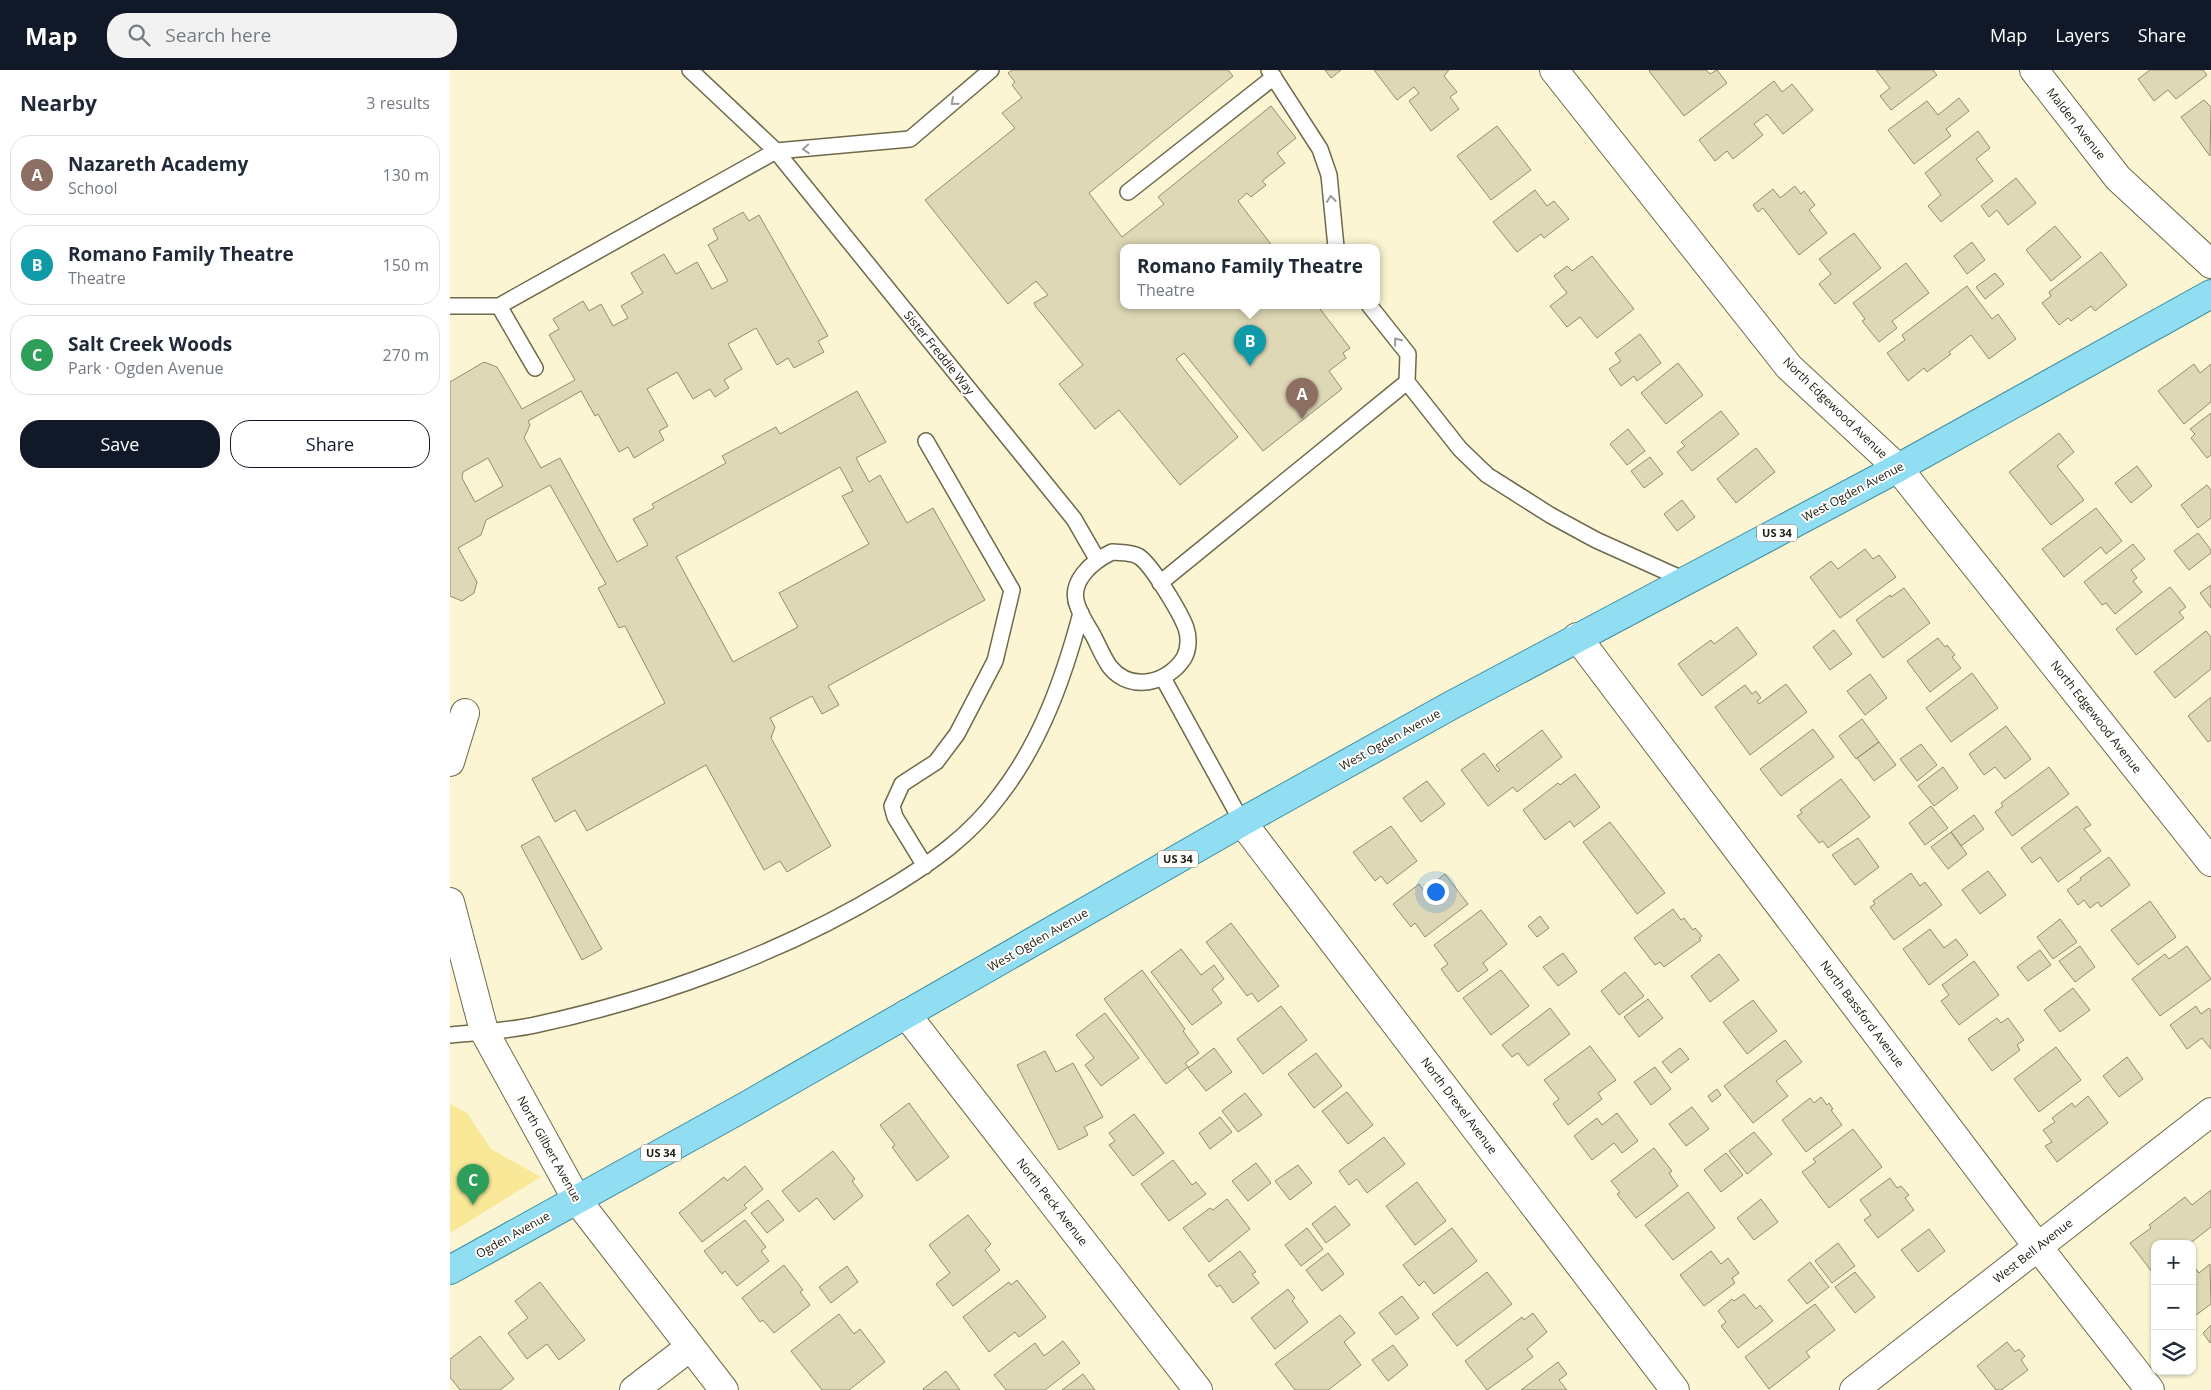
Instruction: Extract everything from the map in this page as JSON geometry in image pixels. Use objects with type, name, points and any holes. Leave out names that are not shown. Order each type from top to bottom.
[{"type":"main road","name":"West Ogden Avenue","points":[[577,1200],[1242,822],[1577,637],[1687,581],[1898,468],[2211,294]]},
{"type":"main road","name":"Ogden Avenue","points":[[450,1270],[577,1200]]},
{"type":"street","name":"North Edgewood Avenue","points":[[1554,70],[1789,367],[1898,468],[2211,862]]},
{"type":"street","name":"Malden Avenue","points":[[2034,70],[2118,178],[2211,264]]},
{"type":"street","name":"North Bassford Avenue","points":[[1577,637],[2038,1247],[2150,1390]]},
{"type":"street","points":[[450,762],[465,713]]},
{"type":"street","name":"North Drexel Avenue","points":[[1242,822],[1675,1390]]},
{"type":"street","name":"North Gilbert Avenue","points":[[450,902],[484,1031],[577,1200],[724,1390]]},
{"type":"street","name":"North Peck Avenue","points":[[906,1014],[1198,1390]]},
{"type":"street","name":"West Bell Avenue","points":[[1854,1390],[2211,1112]]},
{"type":"street","points":[[634,1390],[690,1347]]},
{"type":"lane","name":"Sister Freddie Way","points":[[690,70],[776,151],[1074,519],[1098,559]]},
{"type":"lane","points":[[450,306],[499,306],[776,151],[910,140],[991,70]]},
{"type":"lane","points":[[1128,192],[1272,73],[1320,148],[1329,175],[1336,244]]},
{"type":"lane","points":[[499,306],[535,368]]},
{"type":"lane","points":[[1372,309],[1408,354],[1407,382],[1460,449],[1487,475],[1550,516],[1596,540],[1687,581]]},
{"type":"lane","points":[[1160,583],[1407,382]]},
{"type":"lane","points":[[925,866],[895,817],[892,806],[902,784],[936,762],[957,734],[995,661],[1012,590],[926,441]]},
{"type":"lane","points":[[1112,552],[1139,556],[1151,566],[1160,583],[1186,628],[1188,643],[1185,656],[1176,668],[1163,678],[1145,682],[1131,682],[1120,676],[1110,667],[1077,606],[1080,581],[1086,569],[1098,559],[1112,552]]},
{"type":"lane","points":[[450,1035],[534,1026],[641,996],[714,972],[820,926],[858,907],[925,866],[947,851],[978,821],[1000,795],[1021,765],[1044,720],[1068,661],[1081,613]]},
{"type":"lane","points":[[1163,678],[1242,822]]},
{"type":"shaded area","points":[[450,1104],[467,1113],[491,1149],[541,1177],[450,1233]]},
{"type":"building","points":[[1012,70],[1228,70],[1233,76],[1089,193],[1122,237],[1164,204],[1158,197],[1271,106],[1296,138],[1277,153],[1285,163],[1262,181],[1266,185],[1251,197],[1247,193],[1238,201],[1271,244],[1120,244],[1120,309],[1320,309],[1350,348],[1343,353],[1346,358],[1329,371],[1342,389],[1263,451],[1184,353],[1176,359],[1238,437],[1180,485],[1119,410],[1095,429],[1059,384],[1083,365],[1034,303],[1048,295],[1036,281],[1008,304],[925,200],[1015,128],[1002,113],[1022,98],[1012,85],[1015,82],[1008,73]]},
{"type":"building","points":[[1325,70],[1341,70],[1331,78]]},
{"type":"building","points":[[1374,70],[1449,70],[1444,76],[1457,92],[1450,97],[1459,109],[1431,131],[1409,101],[1419,93],[1414,87],[1397,100]]},
{"type":"building","points":[[1650,70],[1706,70],[1710,74],[1717,70],[1727,83],[1684,116]]},
{"type":"building","points":[[1876,70],[1933,70],[1937,75],[1891,110],[1880,96],[1890,88]]},
{"type":"building","points":[[2150,70],[2203,70],[2207,75],[2176,99],[2168,90],[2154,101],[2138,79]]},
{"type":"building","points":[[1774,81],[1782,92],[1792,84],[1813,110],[1783,134],[1767,114],[1754,124],[1763,135],[1733,159],[1727,151],[1715,161],[1699,140]]},
{"type":"building","points":[[1959,98],[1969,111],[1946,129],[1951,136],[1914,164],[1888,130],[1927,101],[1938,115]]},
{"type":"building","points":[[2204,100],[2211,107],[2210,156],[2181,117]]},
{"type":"building","points":[[1497,126],[1531,170],[1491,200],[1457,156]]},
{"type":"building","points":[[1978,131],[1990,148],[1976,159],[1993,181],[1941,222],[1928,206],[1941,195],[1925,173]]},
{"type":"building","points":[[2016,178],[2036,203],[2008,225],[1997,210],[1989,217],[1981,206]]},
{"type":"building","points":[[1795,186],[1801,194],[1804,191],[1815,205],[1809,210],[1827,233],[1799,255],[1763,208],[1758,212],[1753,205],[1773,189],[1780,198]]},
{"type":"building","points":[[1535,190],[1547,206],[1554,201],[1569,219],[1544,238],[1541,234],[1517,252],[1493,222]]},
{"type":"building","points":[[743,212],[749,221],[759,215],[828,336],[818,341],[824,352],[794,368],[788,358],[777,365],[756,328],[728,344],[742,369],[724,380],[729,388],[715,397],[710,389],[693,399],[677,372],[647,389],[668,426],[659,431],[664,440],[634,458],[628,447],[619,452],[598,414],[595,416],[581,391],[528,421],[530,425],[524,438],[541,468],[560,458],[617,562],[648,545],[633,519],[654,508],[652,504],[726,463],[722,456],[776,427],[780,434],[857,391],[886,442],[856,458],[869,482],[880,475],[907,523],[933,508],[985,600],[828,686],[839,705],[822,714],[812,696],[770,718],[775,727],[771,738],[831,846],[787,872],[780,861],[764,870],[706,765],[587,831],[575,810],[555,822],[532,779],[665,703],[625,626],[619,628],[598,588],[606,584],[550,485],[486,520],[481,535],[458,548],[477,582],[474,593],[462,601],[450,596],[450,382],[484,362],[497,367],[522,409],[575,380],[549,335],[559,329],[553,319],[583,301],[589,311],[601,304],[613,326],[628,318],[621,306],[643,293],[631,273],[664,254],[676,274],[697,262],[712,289],[728,281],[708,245],[718,239],[713,229]],"holes":[[[488,458],[503,486],[475,502],[462,478],[463,472]],[[840,467],[853,491],[842,496],[869,544],[779,593],[798,627],[733,662],[676,557]]]},
{"type":"building","points":[[2055,226],[2081,257],[2051,281],[2026,250]]},
{"type":"building","points":[[1854,233],[1881,268],[1835,304],[1819,284],[1831,274],[1819,259]]},
{"type":"building","points":[[1972,242],[1985,260],[1967,274],[1954,256]]},
{"type":"building","points":[[2101,252],[2127,285],[2095,311],[2091,306],[2071,321],[2068,318],[2059,325],[2042,303],[2051,296],[2049,292]]},
{"type":"building","points":[[1592,256],[1634,309],[1597,338],[1580,317],[1567,327],[1550,306],[1567,293],[1554,276],[1567,266],[1572,271]]},
{"type":"building","points":[[1906,263],[1929,293],[1892,321],[1897,328],[1879,342],[1862,321],[1865,319],[1853,303]]},
{"type":"building","points":[[1995,273],[2004,284],[1985,299],[1976,287]]},
{"type":"building","points":[[1967,286],[1992,319],[1998,314],[2016,339],[1989,359],[1971,335],[1949,352],[1951,354],[1927,372],[1924,368],[1908,381],[1887,353],[1905,340],[1902,335]]},
{"type":"building","points":[[1640,334],[1661,363],[1637,381],[1634,376],[1621,386],[1609,369],[1621,361],[1615,353]]},
{"type":"building","points":[[1678,363],[1703,395],[1666,424],[1641,393]]},
{"type":"building","points":[[2194,364],[2200,373],[2211,364],[2211,402],[2184,424],[2158,391]]},
{"type":"building","points":[[1721,411],[1739,434],[1692,471],[1677,452],[1685,446],[1681,442]]},
{"type":"building","points":[[2211,413],[2211,455],[2207,458],[2191,438],[2195,434],[2190,429]]},
{"type":"building","points":[[1628,429],[1645,451],[1627,465],[1610,444]]},
{"type":"building","points":[[2059,433],[2074,452],[2057,466],[2084,500],[2051,525],[2009,472]]},
{"type":"building","points":[[1756,448],[1775,472],[1736,503],[1717,479]]},
{"type":"building","points":[[1650,457],[1663,474],[1644,488],[1631,471]]},
{"type":"building","points":[[2137,466],[2152,486],[2131,503],[2115,483]]},
{"type":"building","points":[[2207,485],[2211,490],[2211,518],[2198,528],[2181,505]]},
{"type":"building","points":[[1682,500],[1695,517],[1677,531],[1664,514]]},
{"type":"building","points":[[2096,508],[2122,541],[2106,554],[2101,547],[2064,577],[2042,549]]},
{"type":"building","points":[[2198,533],[2211,550],[2211,553],[2189,570],[2174,551]]},
{"type":"building","points":[[2133,544],[2145,559],[2131,570],[2137,578],[2133,581],[2142,592],[2115,614],[2106,603],[2102,605],[2084,582]]},
{"type":"building","points":[[1865,549],[1873,559],[1879,555],[1896,577],[1840,618],[1810,577],[1831,561],[1838,569]]},
{"type":"building","points":[[2211,585],[2211,608],[2200,593]]},
{"type":"building","points":[[2170,587],[2186,607],[2179,612],[2184,618],[2136,655],[2116,629]]},
{"type":"building","points":[[1904,588],[1930,623],[1883,658],[1856,620],[1890,595],[1891,597]]},
{"type":"building","points":[[1737,627],[1757,654],[1702,696],[1678,664],[1711,640],[1714,644]]},
{"type":"building","points":[[1834,630],[1852,654],[1830,670],[1813,647]]},
{"type":"building","points":[[2206,631],[2211,637],[2211,669],[2175,698],[2154,672]]},
{"type":"building","points":[[1938,638],[1955,655],[1952,657],[1961,668],[1930,692],[1907,661]]},
{"type":"building","points":[[1972,673],[1998,708],[1951,742],[1926,708]]},
{"type":"building","points":[[1870,674],[1887,698],[1865,715],[1847,691]]},
{"type":"building","points":[[1786,684],[1807,712],[1750,755],[1715,707],[1745,685],[1752,694],[1756,691],[1761,698],[1757,701],[1759,704]]},
{"type":"building","points":[[2211,697],[2211,740],[2208,742],[2188,716]]},
{"type":"building","points":[[1862,719],[1879,742],[1856,759],[1839,736]]},
{"type":"building","points":[[2006,726],[2031,759],[2005,779],[1995,767],[1984,775],[1969,754]]},
{"type":"building","points":[[1813,729],[1834,757],[1781,796],[1760,769]]},
{"type":"building","points":[[1542,730],[1562,757],[1517,792],[1513,787],[1488,806],[1461,770],[1484,753],[1498,772],[1500,770],[1496,765]]},
{"type":"building","points":[[1879,742],[1896,765],[1874,781],[1857,758]]},
{"type":"building","points":[[1921,744],[1937,765],[1917,781],[1900,759]]},
{"type":"building","points":[[1943,767],[1958,788],[1934,806],[1918,786]]},
{"type":"building","points":[[2049,767],[2069,794],[2012,836],[1995,812],[2003,806],[2001,803]]},
{"type":"building","points":[[1575,774],[1600,807],[1574,827],[1570,821],[1545,840],[1523,810],[1558,783],[1560,785]]},
{"type":"building","points":[[1841,779],[1870,817],[1828,848],[1823,841],[1819,843],[1797,816],[1802,813],[1800,810]]},
{"type":"building","points":[[1427,781],[1445,804],[1421,822],[1403,798]]},
{"type":"building","points":[[1931,806],[1948,828],[1925,845],[1909,823]]},
{"type":"building","points":[[2077,806],[2091,825],[2084,829],[2101,851],[2058,882],[2040,857],[2032,863],[2021,848]]},
{"type":"building","points":[[1974,815],[1984,829],[1961,846],[1951,832]]},
{"type":"building","points":[[1610,822],[1665,893],[1637,914],[1583,842]]},
{"type":"building","points":[[1391,826],[1417,861],[1387,884],[1381,876],[1375,881],[1353,852]]},
{"type":"building","points":[[1951,832],[1967,854],[1948,869],[1931,847]]},
{"type":"building","points":[[539,836],[602,949],[582,960],[521,846]]},
{"type":"building","points":[[1858,838],[1879,867],[1855,885],[1832,855]]},
{"type":"building","points":[[2109,857],[2130,885],[2101,907],[2098,902],[2090,908],[2084,900],[2078,905],[2067,890]]},
{"type":"building","points":[[1988,871],[2006,895],[1980,914],[1962,890]]},
{"type":"building","points":[[1911,873],[1920,886],[1925,882],[1942,905],[1894,940],[1870,907],[1875,904],[1873,901]]},
{"type":"building","points":[[1445,874],[1468,904],[1425,937],[1415,923],[1411,927],[1393,904],[1419,884],[1424,891]]},
{"type":"building","points":[[2150,901],[2176,937],[2138,965],[2111,930]]},
{"type":"building","points":[[1673,909],[1681,920],[1684,918],[1693,930],[1695,928],[1702,936],[1699,938],[1701,940],[1664,967],[1660,962],[1655,965],[1634,938]]},
{"type":"building","points":[[1481,910],[1507,944],[1483,963],[1488,970],[1458,992],[1441,969],[1448,964],[1434,945]]},
{"type":"building","points":[[1540,916],[1549,928],[1537,937],[1528,926]]},
{"type":"building","points":[[2060,919],[2077,942],[2053,959],[2037,937]]},
{"type":"building","points":[[1231,923],[1279,986],[1258,1002],[1252,993],[1247,996],[1206,942]]},
{"type":"building","points":[[1930,929],[1944,948],[1956,939],[1968,955],[1929,985],[1903,949]]},
{"type":"building","points":[[2080,946],[2095,967],[2075,982],[2059,961]]},
{"type":"building","points":[[2187,946],[2211,979],[2160,1016],[2132,979],[2165,954],[2169,959]]},
{"type":"building","points":[[1181,949],[1201,975],[1214,965],[1224,979],[1212,989],[1222,1003],[1192,1025],[1151,972]]},
{"type":"building","points":[[2040,950],[2051,965],[2028,981],[2017,967]]},
{"type":"building","points":[[1563,953],[1577,972],[1558,986],[1543,967]]},
{"type":"building","points":[[1719,954],[1739,980],[1710,1002],[1691,976]]},
{"type":"building","points":[[1974,961],[1999,995],[1959,1025],[1941,1001],[1949,995],[1942,985]]},
{"type":"building","points":[[1142,970],[1185,1029],[1183,1031],[1199,1053],[1185,1063],[1188,1067],[1166,1084],[1104,999]]},
{"type":"building","points":[[1501,970],[1529,1006],[1491,1035],[1463,998]]},
{"type":"building","points":[[1625,972],[1644,996],[1619,1015],[1601,991]]},
{"type":"building","points":[[2073,988],[2090,1010],[2060,1032],[2044,1010]]},
{"type":"building","points":[[1648,999],[1663,1018],[1639,1037],[1624,1017]]},
{"type":"building","points":[[1753,1000],[1777,1031],[1747,1054],[1723,1022]]},
{"type":"building","points":[[1281,1006],[1307,1040],[1263,1074],[1237,1039]]},
{"type":"building","points":[[2196,1006],[2201,1014],[2209,1008],[2211,1010],[2211,1049],[2202,1038],[2187,1049],[2170,1025]]},
{"type":"building","points":[[1550,1008],[1570,1034],[1528,1066],[1518,1053],[1512,1057],[1502,1045]]},
{"type":"building","points":[[1105,1013],[1139,1058],[1101,1086],[1085,1065],[1094,1058],[1076,1035]]},
{"type":"building","points":[[1997,1018],[2001,1023],[2008,1018],[2024,1040],[2017,1045],[2020,1050],[1992,1071],[1968,1039]]},
{"type":"building","points":[[1785,1040],[1802,1062],[1776,1081],[1788,1096],[1753,1123],[1724,1086]]},
{"type":"building","points":[[1590,1046],[1616,1080],[1598,1093],[1602,1099],[1568,1125],[1553,1104],[1559,1099],[1544,1080]]},
{"type":"building","points":[[2056,1047],[2081,1080],[2039,1112],[2014,1079]]},
{"type":"building","points":[[1214,1048],[1232,1072],[1206,1091],[1188,1068]]},
{"type":"building","points":[[1680,1048],[1689,1059],[1671,1073],[1662,1062]]},
{"type":"building","points":[[1045,1051],[1056,1072],[1073,1063],[1103,1117],[1084,1127],[1088,1135],[1059,1150],[1017,1065]]},
{"type":"building","points":[[1316,1053],[1342,1086],[1314,1108],[1288,1074]]},
{"type":"building","points":[[2127,1057],[2143,1079],[2119,1097],[2103,1076]]},
{"type":"building","points":[[1655,1067],[1671,1089],[1651,1105],[1634,1082]]},
{"type":"building","points":[[1717,1089],[1721,1095],[1712,1102],[1708,1096]]},
{"type":"building","points":[[1347,1092],[1373,1125],[1348,1144],[1322,1111]]},
{"type":"building","points":[[1245,1093],[1262,1115],[1238,1132],[1222,1111]]},
{"type":"building","points":[[2088,1096],[2108,1123],[2057,1162],[2045,1146],[2052,1142],[2043,1130],[2055,1122],[2052,1118],[2072,1103],[2075,1107]]},
{"type":"building","points":[[1821,1097],[1827,1105],[1829,1103],[1833,1109],[1831,1110],[1842,1125],[1806,1152],[1782,1120],[1810,1098],[1814,1103]]},
{"type":"building","points":[[909,1103],[949,1157],[917,1181],[892,1147],[895,1145],[880,1125]]},
{"type":"building","points":[[1692,1107],[1709,1129],[1686,1146],[1669,1124]]},
{"type":"building","points":[[1617,1113],[1638,1141],[1622,1153],[1614,1143],[1592,1160],[1574,1136],[1597,1118],[1602,1125]]},
{"type":"building","points":[[1134,1114],[1164,1153],[1133,1176],[1109,1145],[1115,1141],[1109,1133]]},
{"type":"building","points":[[1220,1117],[1232,1132],[1210,1149],[1199,1133]]},
{"type":"building","points":[[1853,1129],[1882,1167],[1829,1208],[1802,1172],[1816,1162],[1813,1159]]},
{"type":"building","points":[[1754,1132],[1772,1154],[1747,1174],[1729,1151]]},
{"type":"building","points":[[1384,1137],[1405,1164],[1367,1193],[1357,1179],[1349,1185],[1339,1171]]},
{"type":"building","points":[[1654,1148],[1672,1171],[1669,1173],[1678,1186],[1636,1218],[1617,1194],[1620,1192],[1611,1181]]},
{"type":"building","points":[[833,1151],[855,1179],[852,1181],[863,1196],[834,1220],[817,1198],[799,1212],[782,1191]]},
{"type":"building","points":[[1726,1153],[1743,1175],[1721,1192],[1704,1170]]},
{"type":"building","points":[[1173,1160],[1192,1185],[1196,1182],[1206,1194],[1169,1221],[1141,1184]]},
{"type":"building","points":[[1256,1163],[1271,1183],[1248,1201],[1232,1181]]},
{"type":"building","points":[[1298,1165],[1312,1183],[1290,1200],[1275,1181]]},
{"type":"building","points":[[745,1166],[763,1189],[744,1205],[747,1208],[702,1242],[679,1213],[724,1177],[727,1181]]},
{"type":"building","points":[[1890,1178],[1897,1188],[1901,1186],[1909,1195],[1905,1198],[1914,1210],[1878,1238],[1864,1220],[1871,1215],[1860,1200]]},
{"type":"building","points":[[1417,1182],[1446,1221],[1415,1245],[1386,1206]]},
{"type":"building","points":[[2211,1190],[2211,1227],[2194,1240],[2151,1240],[2151,1271],[2130,1243],[2151,1228],[2149,1225],[2185,1197],[2192,1205]]},
{"type":"building","points":[[1688,1192],[1715,1228],[1673,1260],[1645,1225]]},
{"type":"building","points":[[1227,1199],[1250,1229],[1209,1262],[1183,1228],[1210,1208],[1213,1210]]},
{"type":"building","points":[[1761,1199],[1778,1222],[1754,1240],[1737,1218]]},
{"type":"building","points":[[768,1200],[784,1220],[767,1233],[751,1213]]},
{"type":"building","points":[[1335,1206],[1350,1225],[1326,1243],[1312,1224]]},
{"type":"building","points":[[968,1215],[991,1244],[985,1250],[1000,1270],[953,1306],[936,1284],[950,1273],[929,1245]]},
{"type":"building","points":[[745,1220],[766,1247],[761,1251],[769,1261],[737,1286],[725,1271],[722,1274],[704,1251]]},
{"type":"building","points":[[1307,1228],[1323,1249],[1301,1266],[1285,1245]]},
{"type":"building","points":[[1452,1228],[1477,1261],[1434,1294],[1424,1281],[1419,1286],[1403,1265]]},
{"type":"building","points":[[1929,1229],[1945,1251],[1918,1272],[1901,1250]]},
{"type":"building","points":[[1838,1243],[1855,1266],[1832,1283],[1815,1261]]},
{"type":"building","points":[[1240,1251],[1256,1272],[1252,1274],[1259,1283],[1233,1303],[1220,1285],[1217,1287],[1208,1275]]},
{"type":"building","points":[[1711,1251],[1721,1264],[1728,1258],[1739,1273],[1732,1278],[1735,1283],[1704,1306],[1680,1275]]},
{"type":"building","points":[[1328,1253],[1344,1274],[1322,1291],[1306,1270]]},
{"type":"building","points":[[1810,1262],[1829,1287],[1807,1304],[1788,1280]]},
{"type":"building","points":[[2210,1264],[2211,1304],[2196,1315],[2196,1269],[2199,1273]]},
{"type":"building","points":[[784,1265],[803,1290],[800,1292],[810,1305],[774,1333],[763,1320],[760,1322],[742,1298]]},
{"type":"building","points":[[847,1266],[858,1282],[831,1303],[819,1287]]},
{"type":"building","points":[[1487,1272],[1512,1304],[1457,1346],[1432,1314]]},
{"type":"building","points":[[1855,1272],[1875,1297],[1855,1313],[1835,1287]]},
{"type":"building","points":[[1017,1280],[1046,1317],[1019,1337],[1015,1332],[989,1352],[963,1317],[1009,1282],[1011,1285]]},
{"type":"building","points":[[540,1282],[585,1340],[559,1360],[547,1344],[527,1359],[508,1333],[528,1318],[515,1301]]},
{"type":"building","points":[[1288,1289],[1295,1298],[1292,1301],[1308,1322],[1275,1349],[1251,1318]]},
{"type":"building","points":[[1744,1294],[1756,1309],[1760,1305],[1773,1321],[1738,1348],[1721,1326],[1726,1322],[1718,1311],[1732,1299],[1734,1301]]},
{"type":"building","points":[[1402,1296],[1419,1318],[1396,1335],[1379,1313]]},
{"type":"building","points":[[1815,1304],[1835,1330],[1806,1352],[1810,1357],[1769,1389],[1745,1357]]},
{"type":"building","points":[[1533,1313],[1547,1332],[1527,1349],[1533,1357],[1487,1390],[1465,1361],[1522,1317],[1524,1320]]},
{"type":"building","points":[[839,1314],[854,1334],[860,1329],[885,1362],[849,1390],[822,1390],[791,1351]]},
{"type":"building","points":[[1340,1315],[1355,1333],[1344,1342],[1361,1365],[1328,1390],[1295,1390],[1275,1364]]},
{"type":"building","points":[[2211,1325],[2211,1342],[2210,1343],[2203,1333]]},
{"type":"building","points":[[480,1336],[514,1379],[500,1390],[460,1390],[450,1377],[450,1359]]},
{"type":"building","points":[[1063,1341],[1080,1363],[1045,1390],[1006,1390],[994,1375],[1035,1343],[1044,1356]]},
{"type":"building","points":[[2007,1342],[2015,1352],[2019,1349],[2025,1356],[2021,1360],[2028,1370],[2001,1390],[1996,1390],[1977,1366]]},
{"type":"building","points":[[1393,1345],[1408,1365],[1388,1381],[1372,1360]]},
{"type":"building","points":[[1558,1362],[1567,1374],[1559,1380],[1567,1390],[1521,1390]]},
{"type":"building","points":[[946,1371],[960,1390],[923,1389]]},
{"type":"building","points":[[1083,1374],[1095,1390],[1062,1390]]},
{"type":"place","name":"Romano Family Theatre","points":[[1250,366]]},
{"type":"place","name":"Nazareth Academy","points":[[1302,419]]},
{"type":"place","name":"Salt Creek Woods","points":[[473,1205]]}]
